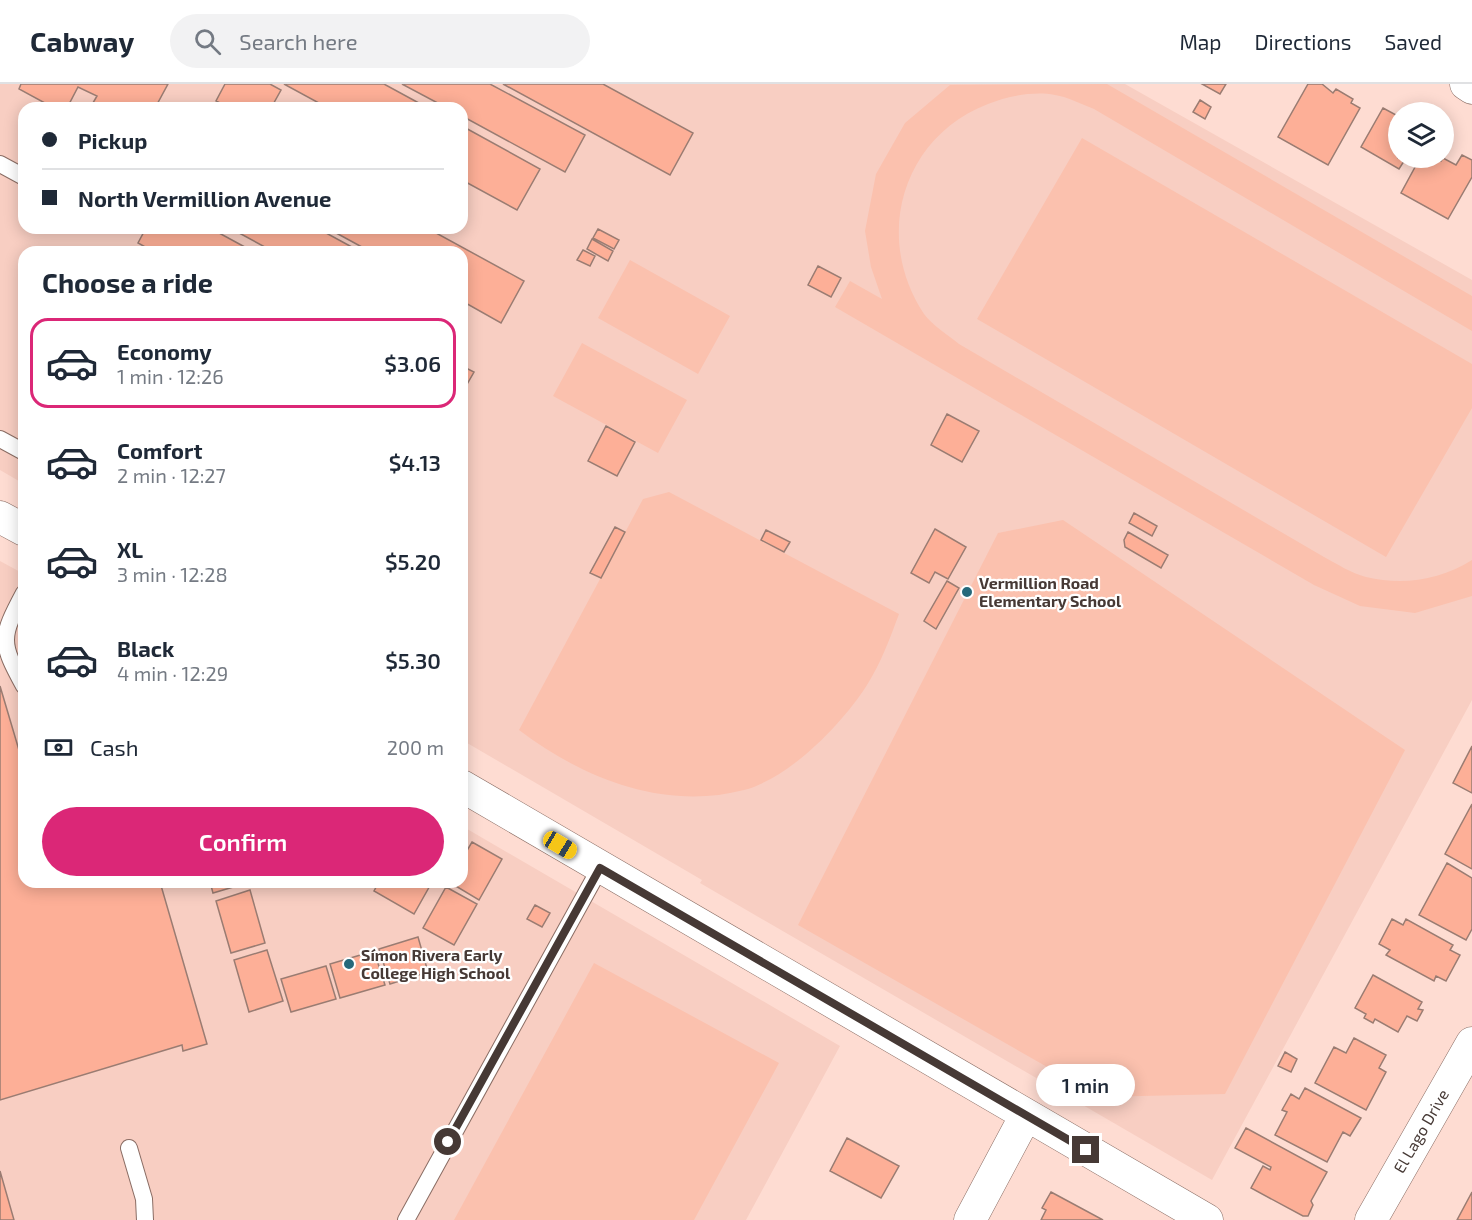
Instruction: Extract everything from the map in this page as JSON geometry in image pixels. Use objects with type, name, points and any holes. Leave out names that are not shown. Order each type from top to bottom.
[{"type":"street","points":[[1466,84],[1472,88]]},
{"type":"street","points":[[0,517],[18,527]]},
{"type":"street","points":[[468,790],[1207,1220]]},
{"type":"street","name":"El Lago Drive","points":[[1371,1220],[1472,1043]]},
{"type":"street","points":[[970,1220],[1026,1115]]},
{"type":"lane","points":[[0,164],[18,174]]},
{"type":"lane","points":[[0,439],[18,449]]},
{"type":"lane","points":[[18,605],[7,625],[6,653],[18,675]]},
{"type":"lane","points":[[406,1220],[600,868]]},
{"type":"lane","points":[[129,1148],[144,1200],[145,1220]]},
{"type":"shaded area","name":"Vermillion Road Elementary School","points":[[0,84],[1125,84],[1472,280],[1472,700],[1212,1180],[700,883],[702,880],[468,744],[468,246],[18,246],[18,480],[0,470]]},
{"type":"shaded area","points":[[1107,84],[1472,296],[1472,331],[1094,109],[1070,99],[1047,94],[1021,95],[996,101],[958,119],[935,140],[917,165],[905,192],[899,222],[900,253],[909,284],[924,314],[959,344],[1344,568],[1380,580],[1407,581],[1434,577],[1472,560],[1472,596],[1415,613],[1360,606],[1314,585],[835,307],[850,281],[882,299],[871,267],[865,231],[876,174],[905,123],[950,85]]},
{"type":"shaded area","points":[[1082,138],[1472,364],[1472,408],[1386,557],[977,319]]},
{"type":"shaded area","points":[[630,260],[730,316],[698,374],[598,318]]},
{"type":"shaded area","points":[[582,343],[687,400],[658,453],[553,396]]},
{"type":"shaded area","points":[[669,492],[899,614],[872,677],[857,700],[830,732],[797,762],[762,784],[744,790],[714,795],[684,796],[654,793],[625,786],[569,763],[519,730],[643,499]]},
{"type":"shaded area","points":[[1063,520],[1405,750],[1225,1094],[1100,1097],[798,925],[998,533]]},
{"type":"shaded area","name":"Símon Rivera Early College High School","points":[[0,561],[18,571],[18,888],[468,888],[468,829],[840,1046],[746,1220],[0,1220]]},
{"type":"shaded area","points":[[594,963],[779,1063],[694,1220],[454,1220]]},
{"type":"building","points":[[21,84],[168,84],[158,102],[94,102],[97,96],[78,87],[70,102],[43,102],[19,89]]},
{"type":"building","points":[[225,84],[270,84],[281,90],[274,102],[216,101]]},
{"type":"building","points":[[284,84],[384,84],[417,102],[317,102]]},
{"type":"building","points":[[402,84],[490,84],[585,135],[565,172],[468,119],[468,102],[436,102]]},
{"type":"building","points":[[503,84],[603,84],[693,133],[670,175]]},
{"type":"building","points":[[1202,84],[1226,84],[1220,94]]},
{"type":"building","points":[[1308,84],[1322,84],[1333,93],[1336,89],[1353,99],[1351,103],[1360,108],[1328,165],[1278,137]]},
{"type":"building","points":[[1200,100],[1211,107],[1205,119],[1193,112]]},
{"type":"building","points":[[1383,108],[1388,111],[1388,163],[1361,147]]},
{"type":"building","points":[[468,129],[540,169],[517,210],[468,183]]},
{"type":"building","points":[[1462,155],[1472,160],[1472,177],[1448,219],[1401,193],[1415,168],[1454,168],[1454,164],[1456,165]]},
{"type":"building","points":[[598,229],[619,240],[614,249],[593,238]]},
{"type":"building","points":[[143,234],[221,234],[243,246],[143,246],[138,243]]},
{"type":"building","points":[[241,234],[328,234],[350,246],[263,246]]},
{"type":"building","points":[[338,234],[438,234],[460,246],[360,246]]},
{"type":"building","points":[[592,239],[613,251],[608,261],[587,249]]},
{"type":"building","points":[[468,250],[524,281],[501,323],[468,304]]},
{"type":"building","points":[[583,250],[595,256],[590,266],[577,260]]},
{"type":"building","points":[[818,266],[841,278],[831,297],[808,285]]},
{"type":"building","points":[[468,369],[474,372],[468,382]]},
{"type":"building","points":[[947,414],[979,431],[962,462],[931,445]]},
{"type":"building","points":[[606,426],[635,442],[617,476],[588,461]]},
{"type":"building","points":[[1134,513],[1157,526],[1152,536],[1129,523]]},
{"type":"building","points":[[615,527],[625,532],[601,578],[590,573]]},
{"type":"building","points":[[935,529],[966,547],[948,579],[935,572],[929,583],[911,573]]},
{"type":"building","points":[[766,530],[790,542],[784,552],[761,540]]},
{"type":"building","points":[[1128,532],[1168,555],[1161,568],[1125,547],[1124,540]]},
{"type":"building","points":[[947,581],[959,588],[936,629],[924,621]]},
{"type":"building","points":[[0,686],[18,747],[18,888],[162,888],[207,1044],[183,1051],[182,1045],[0,1100]]},
{"type":"building","points":[[1472,746],[1472,793],[1453,783]]},
{"type":"building","points":[[1472,804],[1472,869],[1445,854]]},
{"type":"building","points":[[472,842],[502,859],[479,900],[459,888],[468,888],[468,849]]},
{"type":"building","points":[[1447,863],[1472,878],[1472,929],[1466,940],[1419,915]]},
{"type":"building","points":[[212,888],[230,888],[213,893]]},
{"type":"building","points":[[376,888],[429,888],[414,914],[374,891]]},
{"type":"building","points":[[445,888],[477,904],[454,945],[423,928]]},
{"type":"building","points":[[250,890],[265,943],[231,953],[216,901]]},
{"type":"building","points":[[535,905],[550,913],[542,927],[527,919]]},
{"type":"building","points":[[1392,919],[1403,925],[1406,919],[1453,945],[1450,950],[1460,955],[1446,981],[1436,976],[1434,981],[1386,955],[1390,950],[1379,944]]},
{"type":"building","points":[[418,937],[428,972],[390,984],[379,949]]},
{"type":"building","points":[[267,950],[283,1001],[249,1012],[234,960]]},
{"type":"building","points":[[374,951],[385,985],[340,998],[330,964]]},
{"type":"building","points":[[326,966],[336,999],[291,1012],[281,979]]},
{"type":"building","points":[[1373,975],[1422,1002],[1418,1009],[1423,1010],[1417,1021],[1407,1016],[1398,1032],[1375,1019],[1373,1023],[1364,1018],[1366,1014],[1355,1008]]},
{"type":"building","points":[[1354,1038],[1386,1055],[1379,1068],[1386,1072],[1366,1110],[1315,1083],[1334,1047],[1346,1053]]},
{"type":"building","points":[[1285,1052],[1297,1059],[1291,1072],[1278,1066]]},
{"type":"building","points":[[1305,1088],[1361,1118],[1350,1136],[1343,1132],[1327,1162],[1275,1135],[1287,1112],[1282,1110],[1291,1094],[1299,1099]]},
{"type":"building","points":[[1246,1128],[1327,1172],[1311,1201],[1313,1205],[1308,1216],[1303,1216],[1251,1188],[1263,1166],[1270,1170],[1271,1167],[1235,1148]]},
{"type":"building","points":[[847,1138],[899,1166],[881,1198],[830,1171]]},
{"type":"building","points":[[0,1171],[14,1220],[0,1220]]},
{"type":"building","points":[[1051,1192],[1103,1220],[1041,1220],[1046,1210],[1042,1208]]},
{"type":"building","points":[[1472,1192],[1472,1220],[1457,1220]]},
{"type":"place","name":"Vermillion Road Elementary School","points":[[967,592]]},
{"type":"place","name":"Símon Rivera Early College High School","points":[[349,964]]},
{"type":"route","points":[[448,1142],[600,868],[1086,1150]]}]
